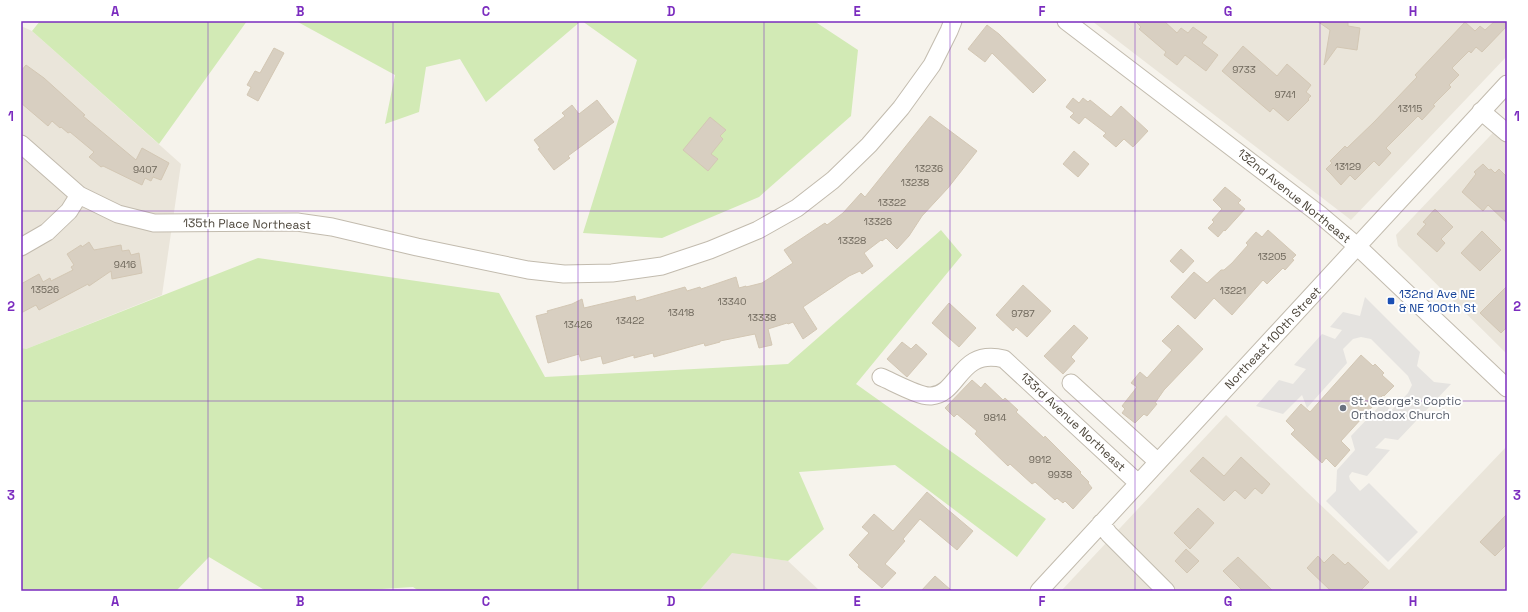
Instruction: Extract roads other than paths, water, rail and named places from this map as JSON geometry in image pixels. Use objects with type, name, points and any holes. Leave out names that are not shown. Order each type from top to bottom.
[{"type":"street","name":"135th Place Northeast","points":[[21,144],[79,194],[118,214],[154,223],[298,222],[332,227],[417,247],[528,270],[564,274],[612,273],[662,266],[710,250],[758,230],[797,208],[833,180],[869,146],[901,108],[932,65],[953,21]]},
{"type":"street","name":"132nd Avenue Northeast","points":[[1066,21],[1320,214],[1357,246],[1507,388]]},
{"type":"street","name":"Northeast 100th Street","points":[[1039,591],[1507,84]]},
{"type":"street","points":[[1481,111],[1507,133]]},
{"type":"street","points":[[21,247],[47,232],[69,211],[79,194]]},
{"type":"street","name":"133rd Avenue Northeast","points":[[881,377],[923,395],[931,396],[939,394],[945,390],[968,365],[975,360],[994,357],[1008,361],[1138,483]]},
{"type":"street","points":[[1071,383],[1158,462]]},
{"type":"street","points":[[1101,524],[1109,534],[1166,591]]},
{"type":"place","name":"132nd Ave NE & NE 100th St","points":[[1391,301]]},
{"type":"place","name":"St. George's Coptic Orthodox Church","points":[[1343,408]]}]
